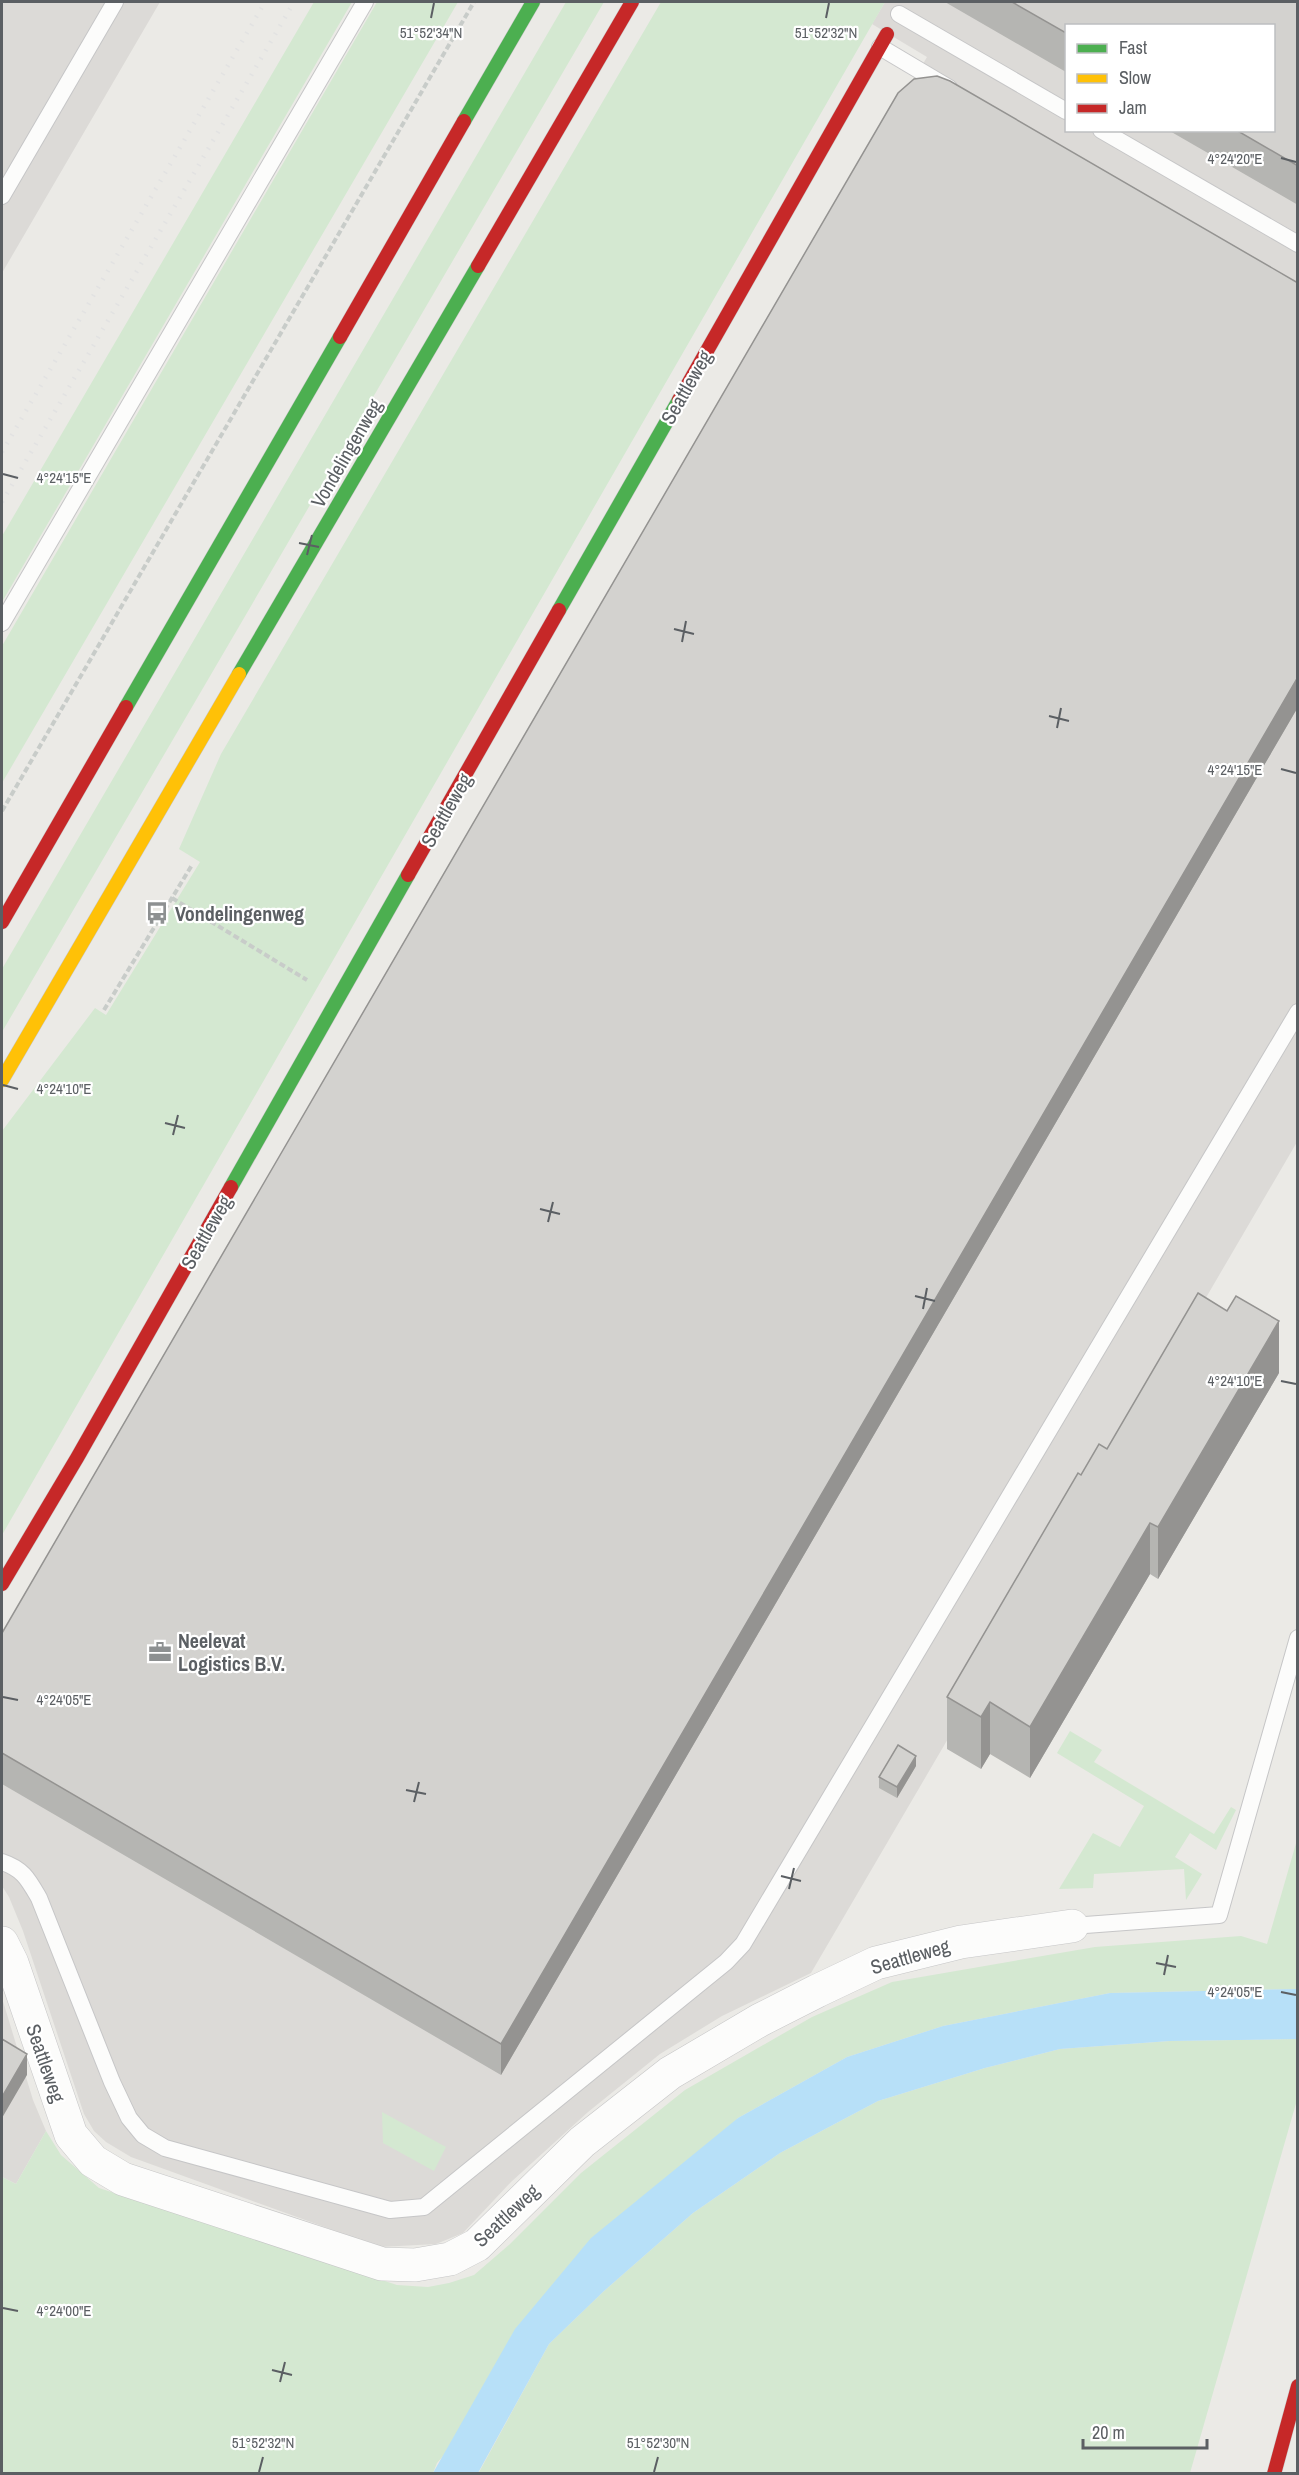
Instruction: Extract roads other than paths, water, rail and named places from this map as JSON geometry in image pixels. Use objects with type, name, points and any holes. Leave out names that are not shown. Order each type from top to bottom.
[{"type":"main road","points":[[2,922],[533,2]]},
{"type":"main road","name":"Vondelingenweg","points":[[2,1080],[632,2]]},
{"type":"main road","name":"Seattleweg","points":[[2,1584],[77,1458],[884,41]]},
{"type":"main road","points":[[1274,2474],[1298,2386]]},
{"type":"street","name":"Seattleweg","points":[[2,1943],[12,1963],[72,2135],[93,2161],[123,2179],[382,2264],[415,2265],[450,2259],[477,2245],[582,2142],[670,2073],[760,2020],[817,1990],[876,1963],[961,1942],[1072,1926]]},
{"type":"lane","points":[[2,196],[115,2]]},
{"type":"lane","points":[[2,623],[365,2]]},
{"type":"lane","points":[[960,94],[884,41],[902,8],[1065,110]]},
{"type":"lane","points":[[1104,132],[1298,244]]},
{"type":"lane","points":[[2,1862],[17,1867],[39,1898],[112,2082],[129,2118],[143,2135],[165,2148],[390,2210],[424,2207],[726,1962],[743,1944],[1298,1012]]},
{"type":"lane","points":[[1072,1926],[1219,1915],[1298,1638]]},
{"type":"water","points":[[1297,1989],[1297,2039],[1170,2041],[1060,2049],[985,2068],[878,2101],[780,2153],[693,2213],[604,2291],[549,2344],[478,2473],[433,2473],[515,2329],[591,2238],[738,2118],[847,2057],[943,2026],[1110,1993]]},
{"type":"railway","points":[[2,452],[265,2]]},
{"type":"railway","points":[[2,502],[294,2]]},
{"type":"place","name":"Vondelingenweg","points":[[157,913]]},
{"type":"place","name":"Neelevat Logistics B.V.","points":[[160,1652]]}]
